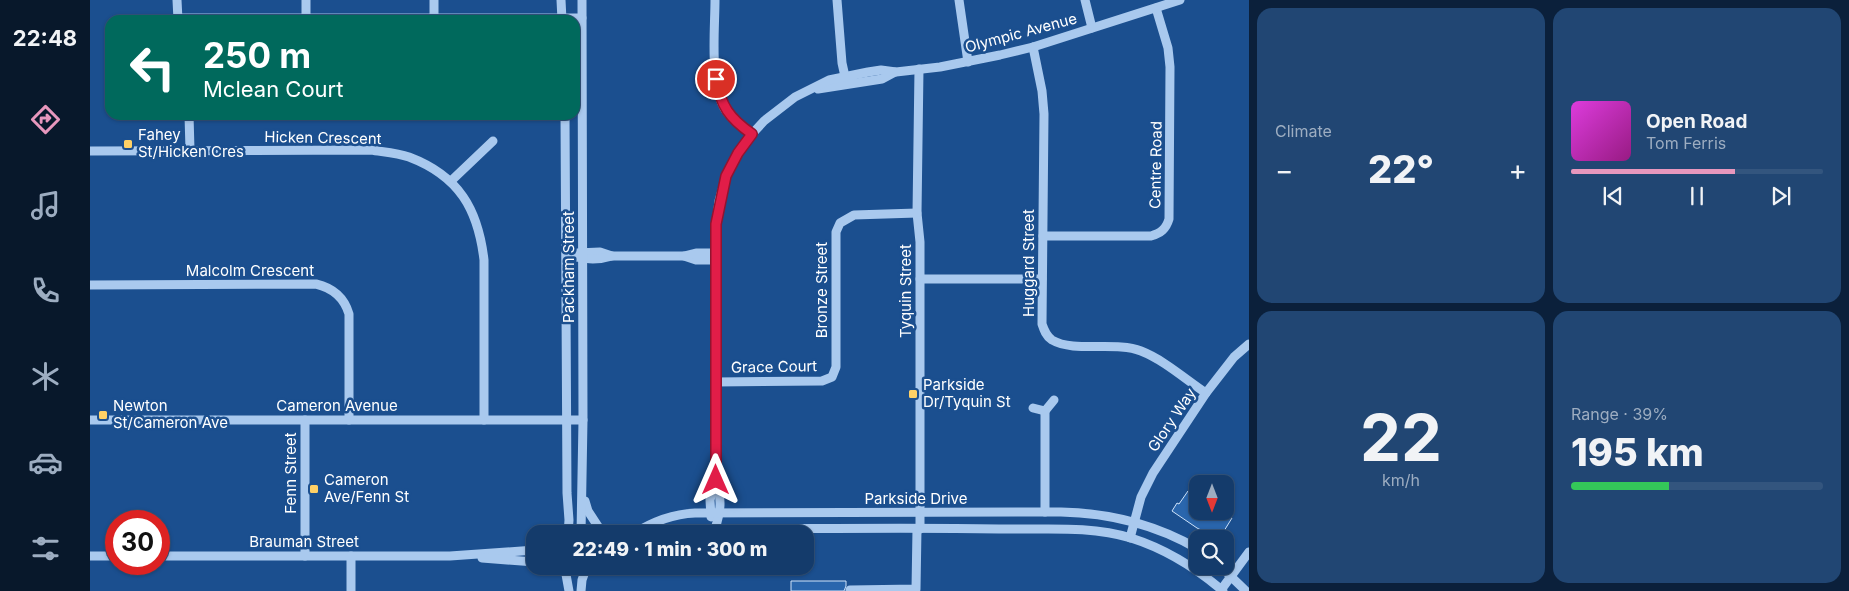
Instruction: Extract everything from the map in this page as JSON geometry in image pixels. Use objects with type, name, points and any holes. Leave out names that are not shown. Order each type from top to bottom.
[{"type":"street","points":[[177,0],[178,15]]},
{"type":"street","points":[[306,0],[306,15]]},
{"type":"street","points":[[434,0],[434,15]]},
{"type":"street","points":[[561,0],[562,15]]},
{"type":"street","name":"Packham Street","points":[[581,525],[583,494],[582,0]]},
{"type":"street","points":[[715,0],[716,79],[719,94],[726,110],[737,123],[752,134]]},
{"type":"street","points":[[837,0],[842,63],[846,80]]},
{"type":"street","points":[[959,0],[968,62]]},
{"type":"street","points":[[1085,0],[1092,28]]},
{"type":"street","name":"Olympic Avenue","points":[[720,513],[720,497],[716,480],[716,224],[726,176],[738,153],[752,134],[779,109],[795,97],[810,90],[846,80],[882,78],[896,72],[968,62],[1032,47],[1180,0]]},
{"type":"street","name":"Centre Road","points":[[1042,236],[1151,236],[1160,233],[1166,227],[1169,220],[1170,67],[1168,48],[1156,8]]},
{"type":"street","name":"Huggard Street","points":[[1032,47],[1042,91],[1044,114],[1042,324],[1045,332],[1051,339],[1072,345],[1128,347],[1140,351],[1152,356],[1206,393]]},
{"type":"street","name":"Tyquin Street","points":[[850,590],[916,589],[920,513],[920,242],[917,213],[919,70]]},
{"type":"street","points":[[189,120],[190,150]]},
{"type":"street","name":"Packham Street","points":[[565,120],[567,255],[566,420],[569,525]]},
{"type":"street","points":[[451,181],[493,140]]},
{"type":"street","name":"Hicken Crescent","points":[[90,151],[371,150],[408,157],[451,181],[466,201],[475,218],[481,236],[484,260],[484,420]]},
{"type":"street","name":"Bronze Street","points":[[832,377],[836,367],[836,232],[840,223],[854,215],[917,213]]},
{"type":"street","points":[[567,255],[583,255],[601,259],[612,256],[684,256],[696,252],[715,256]]},
{"type":"street","points":[[920,279],[1042,279]]},
{"type":"street","name":"Malcolm Crescent","points":[[90,285],[316,284],[333,290],[343,299],[349,314],[349,420]]},
{"type":"street","name":"Glory Way","points":[[1130,538],[1141,497],[1153,473],[1206,393],[1234,357],[1249,344]]},
{"type":"street","name":"Grace Court","points":[[715,382],[822,381],[832,377]]},
{"type":"street","points":[[1045,512],[1045,411],[1054,400]]},
{"type":"street","points":[[1032,408],[1045,411]]},
{"type":"street","name":"Cameron Avenue","points":[[90,420],[583,420]]},
{"type":"street","name":"Fenn Street","points":[[305,420],[305,556]]},
{"type":"street","name":"Olympic Avenue","points":[[710,513],[711,496],[716,480]]},
{"type":"street","points":[[583,494],[588,511],[597,525]]},
{"type":"street","points":[[979,512],[979,528]]},
{"type":"street","name":"Parkside Drive","points":[[649,525],[670,517],[710,513],[1045,512],[1095,514],[1134,522],[1163,531],[1189,544]]},
{"type":"street","points":[[710,513],[714,525]]},
{"type":"street","points":[[716,525],[720,513]]},
{"type":"street","name":"Parkside Drive","points":[[814,529],[979,528],[1081,530],[1130,538],[1166,552],[1202,573],[1222,590]]},
{"type":"street","name":"Brauman Street","points":[[170,556],[507,556],[526,552]]},
{"type":"street","points":[[1222,590],[1249,552]]},
{"type":"street","points":[[90,556],[105,556]]},
{"type":"street","points":[[350,556],[351,591]]},
{"type":"street","name":"Brauman Street","points":[[507,556],[526,560]]},
{"type":"street","points":[[566,575],[569,583],[568,591]]},
{"type":"street","points":[[581,591],[583,575]]},
{"type":"street","points":[[1232,576],[1246,591]]},
{"type":"building","points":[[1188,491],[1189,520],[1231,520],[1225,530],[1201,530],[1172,511],[1177,503],[1179,504]]},
{"type":"building","points":[[791,581],[846,581],[846,586],[844,591],[791,591]]},
{"type":"place","name":"Fahey St/Hicken Cres","points":[[128,144]]},
{"type":"place","name":"Parkside Dr/Tyquin St","points":[[913,394]]},
{"type":"place","name":"Newton St/Cameron Ave","points":[[103,415]]},
{"type":"place","name":"Cameron Ave/Fenn St","points":[[314,489]]},
{"type":"route","points":[[716,79],[719,94],[726,110],[737,123],[752,134],[738,153],[726,176],[719,201],[716,224],[716,480]]}]
